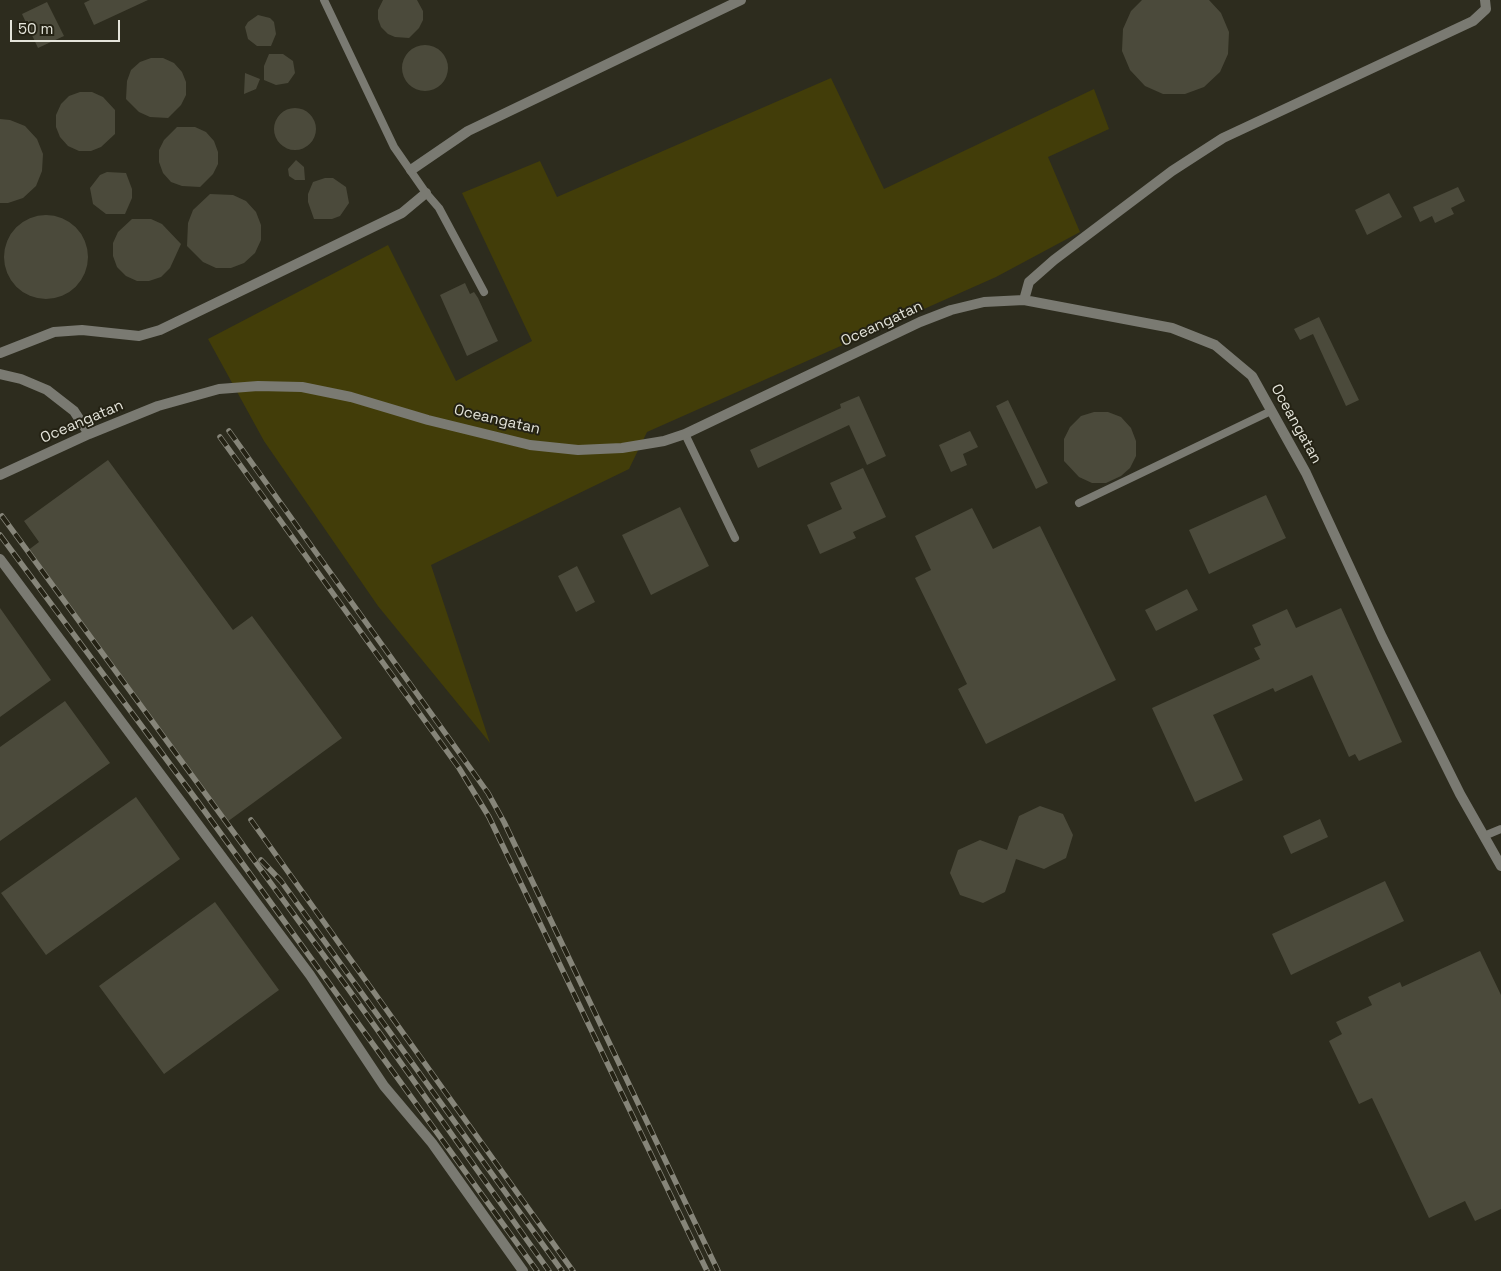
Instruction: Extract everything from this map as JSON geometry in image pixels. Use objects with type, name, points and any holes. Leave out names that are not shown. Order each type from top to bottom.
[{"type":"street","points":[[411,170],[468,132],[741,0]]},
{"type":"street","points":[[1024,300],[1029,282],[1054,260],[1179,167],[1222,138],[1473,22],[1486,9],[1485,0]]},
{"type":"street","points":[[0,353],[54,332],[82,330],[139,336],[160,330],[394,217],[426,193]]},
{"type":"street","name":"Oceangatan","points":[[0,475],[90,434],[158,406],[219,389],[258,386],[302,387],[351,397],[428,420],[530,445],[578,450],[622,448],[664,441],[685,434],[920,322],[951,310],[984,302],[1024,300],[1172,328],[1215,345],[1252,376],[1306,473],[1382,637],[1460,794],[1501,866]]},
{"type":"street","points":[[0,374],[21,378],[47,390],[74,411],[90,434]]},
{"type":"street","points":[[0,559],[310,974],[384,1086],[432,1143],[523,1271]]},
{"type":"lane","points":[[324,0],[394,147],[426,193],[439,208],[484,292]]},
{"type":"lane","points":[[1079,503],[1271,410]]},
{"type":"lane","points":[[685,434],[735,538]]},
{"type":"lane","points":[[1484,836],[1501,829]]},
{"type":"shaded area","points":[[831,78],[884,189],[1094,89],[1109,129],[1048,157],[1080,232],[996,277],[647,432],[629,469],[431,565],[490,743],[378,606],[264,441],[208,339],[388,245],[456,381],[532,341],[462,193],[540,161],[557,197]]},
{"type":"building","points":[[90,0],[148,0],[94,25],[84,3]]},
{"type":"building","points":[[383,0],[417,0],[423,11],[423,20],[419,28],[409,38],[395,37],[388,34],[381,27],[378,19],[378,10]]},
{"type":"building","points":[[1142,0],[1209,0],[1221,13],[1229,32],[1228,54],[1220,72],[1204,87],[1185,94],[1163,94],[1145,86],[1130,70],[1122,51],[1123,29],[1131,11]]},
{"type":"building","points":[[47,2],[64,36],[38,48],[22,14]]},
{"type":"building","points":[[258,15],[270,18],[274,22],[276,34],[271,46],[257,46],[248,39],[245,27],[248,22]]},
{"type":"building","points":[[425,45],[438,49],[444,55],[448,68],[444,81],[438,87],[425,91],[412,87],[406,81],[402,68],[406,55],[412,49]]},
{"type":"building","points":[[269,54],[283,54],[293,61],[295,73],[288,83],[276,85],[264,80],[264,66]]},
{"type":"building","points":[[151,58],[163,58],[174,63],[182,72],[186,82],[186,95],[181,105],[168,118],[150,117],[139,112],[126,99],[127,81],[131,70],[140,62]]},
{"type":"building","points":[[245,73],[260,79],[256,89],[244,94]]},
{"type":"building","points":[[80,92],[92,92],[103,97],[115,110],[115,134],[101,147],[91,151],[79,151],[68,146],[60,137],[56,127],[56,115],[61,104],[69,96]]},
{"type":"building","points":[[295,108],[310,114],[316,129],[310,144],[295,150],[280,144],[274,129],[280,114]]},
{"type":"building","points":[[0,119],[10,120],[25,126],[37,139],[43,154],[42,171],[36,186],[23,198],[8,203],[0,203]]},
{"type":"building","points":[[177,127],[195,127],[206,132],[214,141],[218,152],[218,164],[213,174],[200,187],[182,186],[171,182],[163,173],[159,162],[159,150],[164,140]]},
{"type":"building","points":[[296,160],[304,167],[305,180],[295,180],[289,176],[288,169]]},
{"type":"building","points":[[107,172],[126,173],[132,189],[132,198],[125,214],[106,214],[93,204],[90,188],[100,175]]},
{"type":"building","points":[[325,178],[333,178],[346,187],[349,203],[340,216],[332,219],[314,219],[308,202],[308,194],[313,182]]},
{"type":"building","points":[[1458,187],[1465,201],[1451,208],[1454,214],[1435,223],[1432,216],[1420,222],[1413,207]]},
{"type":"building","points":[[1389,193],[1402,217],[1367,235],[1355,210]]},
{"type":"building","points":[[210,194],[233,195],[246,201],[256,212],[261,225],[261,240],[255,253],[244,263],[231,268],[216,268],[203,262],[187,246],[188,223],[193,210]]},
{"type":"building","points":[[46,215],[62,218],[76,227],[85,241],[88,257],[85,273],[76,287],[62,296],[46,299],[30,296],[16,287],[7,273],[4,257],[7,241],[16,227],[30,218]]},
{"type":"building","points":[[132,219],[151,219],[162,224],[181,244],[170,268],[161,277],[149,281],[137,281],[126,276],[117,267],[113,256],[113,243],[118,232]]},
{"type":"building","points":[[465,283],[470,294],[474,292],[478,298],[498,341],[467,356],[440,295]]},
{"type":"building","points":[[1319,317],[1359,400],[1346,406],[1313,334],[1300,340],[1294,329]]},
{"type":"building","points":[[859,396],[886,456],[867,465],[849,425],[758,468],[750,450],[841,408],[840,404]]},
{"type":"building","points":[[1008,400],[1048,483],[1036,489],[996,406]]},
{"type":"building","points":[[1094,412],[1108,412],[1121,417],[1131,428],[1136,441],[1136,456],[1130,468],[1121,476],[1106,483],[1092,483],[1079,477],[1064,461],[1064,439],[1070,427],[1081,416]]},
{"type":"building","points":[[970,431],[978,447],[963,454],[967,465],[951,472],[939,445]]},
{"type":"building","points":[[108,460],[233,630],[252,616],[342,738],[227,822],[27,551],[39,542],[24,521]]},
{"type":"building","points":[[863,468],[886,517],[853,532],[856,538],[820,554],[807,525],[842,509],[830,483]]},
{"type":"building","points":[[1266,495],[1286,538],[1209,574],[1189,530]]},
{"type":"building","points":[[680,507],[709,566],[651,595],[622,535]]},
{"type":"building","points":[[972,508],[993,549],[1040,526],[1116,680],[986,744],[958,689],[967,684],[915,578],[931,570],[915,536]]},
{"type":"building","points":[[577,566],[595,602],[576,612],[558,576]]},
{"type":"building","points":[[1187,589],[1198,610],[1156,631],[1145,610]]},
{"type":"building","points":[[0,608],[51,680],[0,717]]},
{"type":"building","points":[[1341,608],[1402,742],[1359,761],[1355,754],[1349,757],[1312,675],[1275,692],[1273,688],[1213,715],[1243,780],[1195,802],[1152,708],[1260,659],[1254,648],[1261,645],[1252,625],[1287,609],[1296,628]]},
{"type":"building","points":[[65,701],[110,763],[0,841],[0,747]]},
{"type":"building","points":[[136,797],[180,859],[46,955],[1,893]]},
{"type":"building","points":[[1040,806],[1063,814],[1073,835],[1066,858],[1044,869],[1016,859],[1005,892],[983,903],[960,895],[950,873],[958,850],[980,840],[1007,850],[1019,816]]},
{"type":"building","points":[[1320,819],[1328,837],[1291,854],[1283,836]]},
{"type":"building","points":[[1385,881],[1404,921],[1291,975],[1272,934]]},
{"type":"building","points":[[215,902],[279,990],[164,1074],[99,986]]},
{"type":"building","points":[[1480,951],[1501,995],[1501,1209],[1475,1221],[1465,1201],[1429,1218],[1372,1098],[1359,1104],[1329,1041],[1342,1034],[1336,1022],[1372,1005],[1368,997],[1400,982],[1402,987]]},
{"type":"railway","points":[[229,431],[488,793],[504,822],[718,1271]]},
{"type":"railway","points":[[220,437],[459,768],[489,817],[707,1271]]},
{"type":"railway","points":[[2,516],[347,987],[549,1271]]},
{"type":"railway","points":[[0,535],[198,802],[537,1271]]},
{"type":"railway","points":[[251,820],[573,1271]]},
{"type":"railway","points":[[261,860],[281,881],[562,1271]]}]
